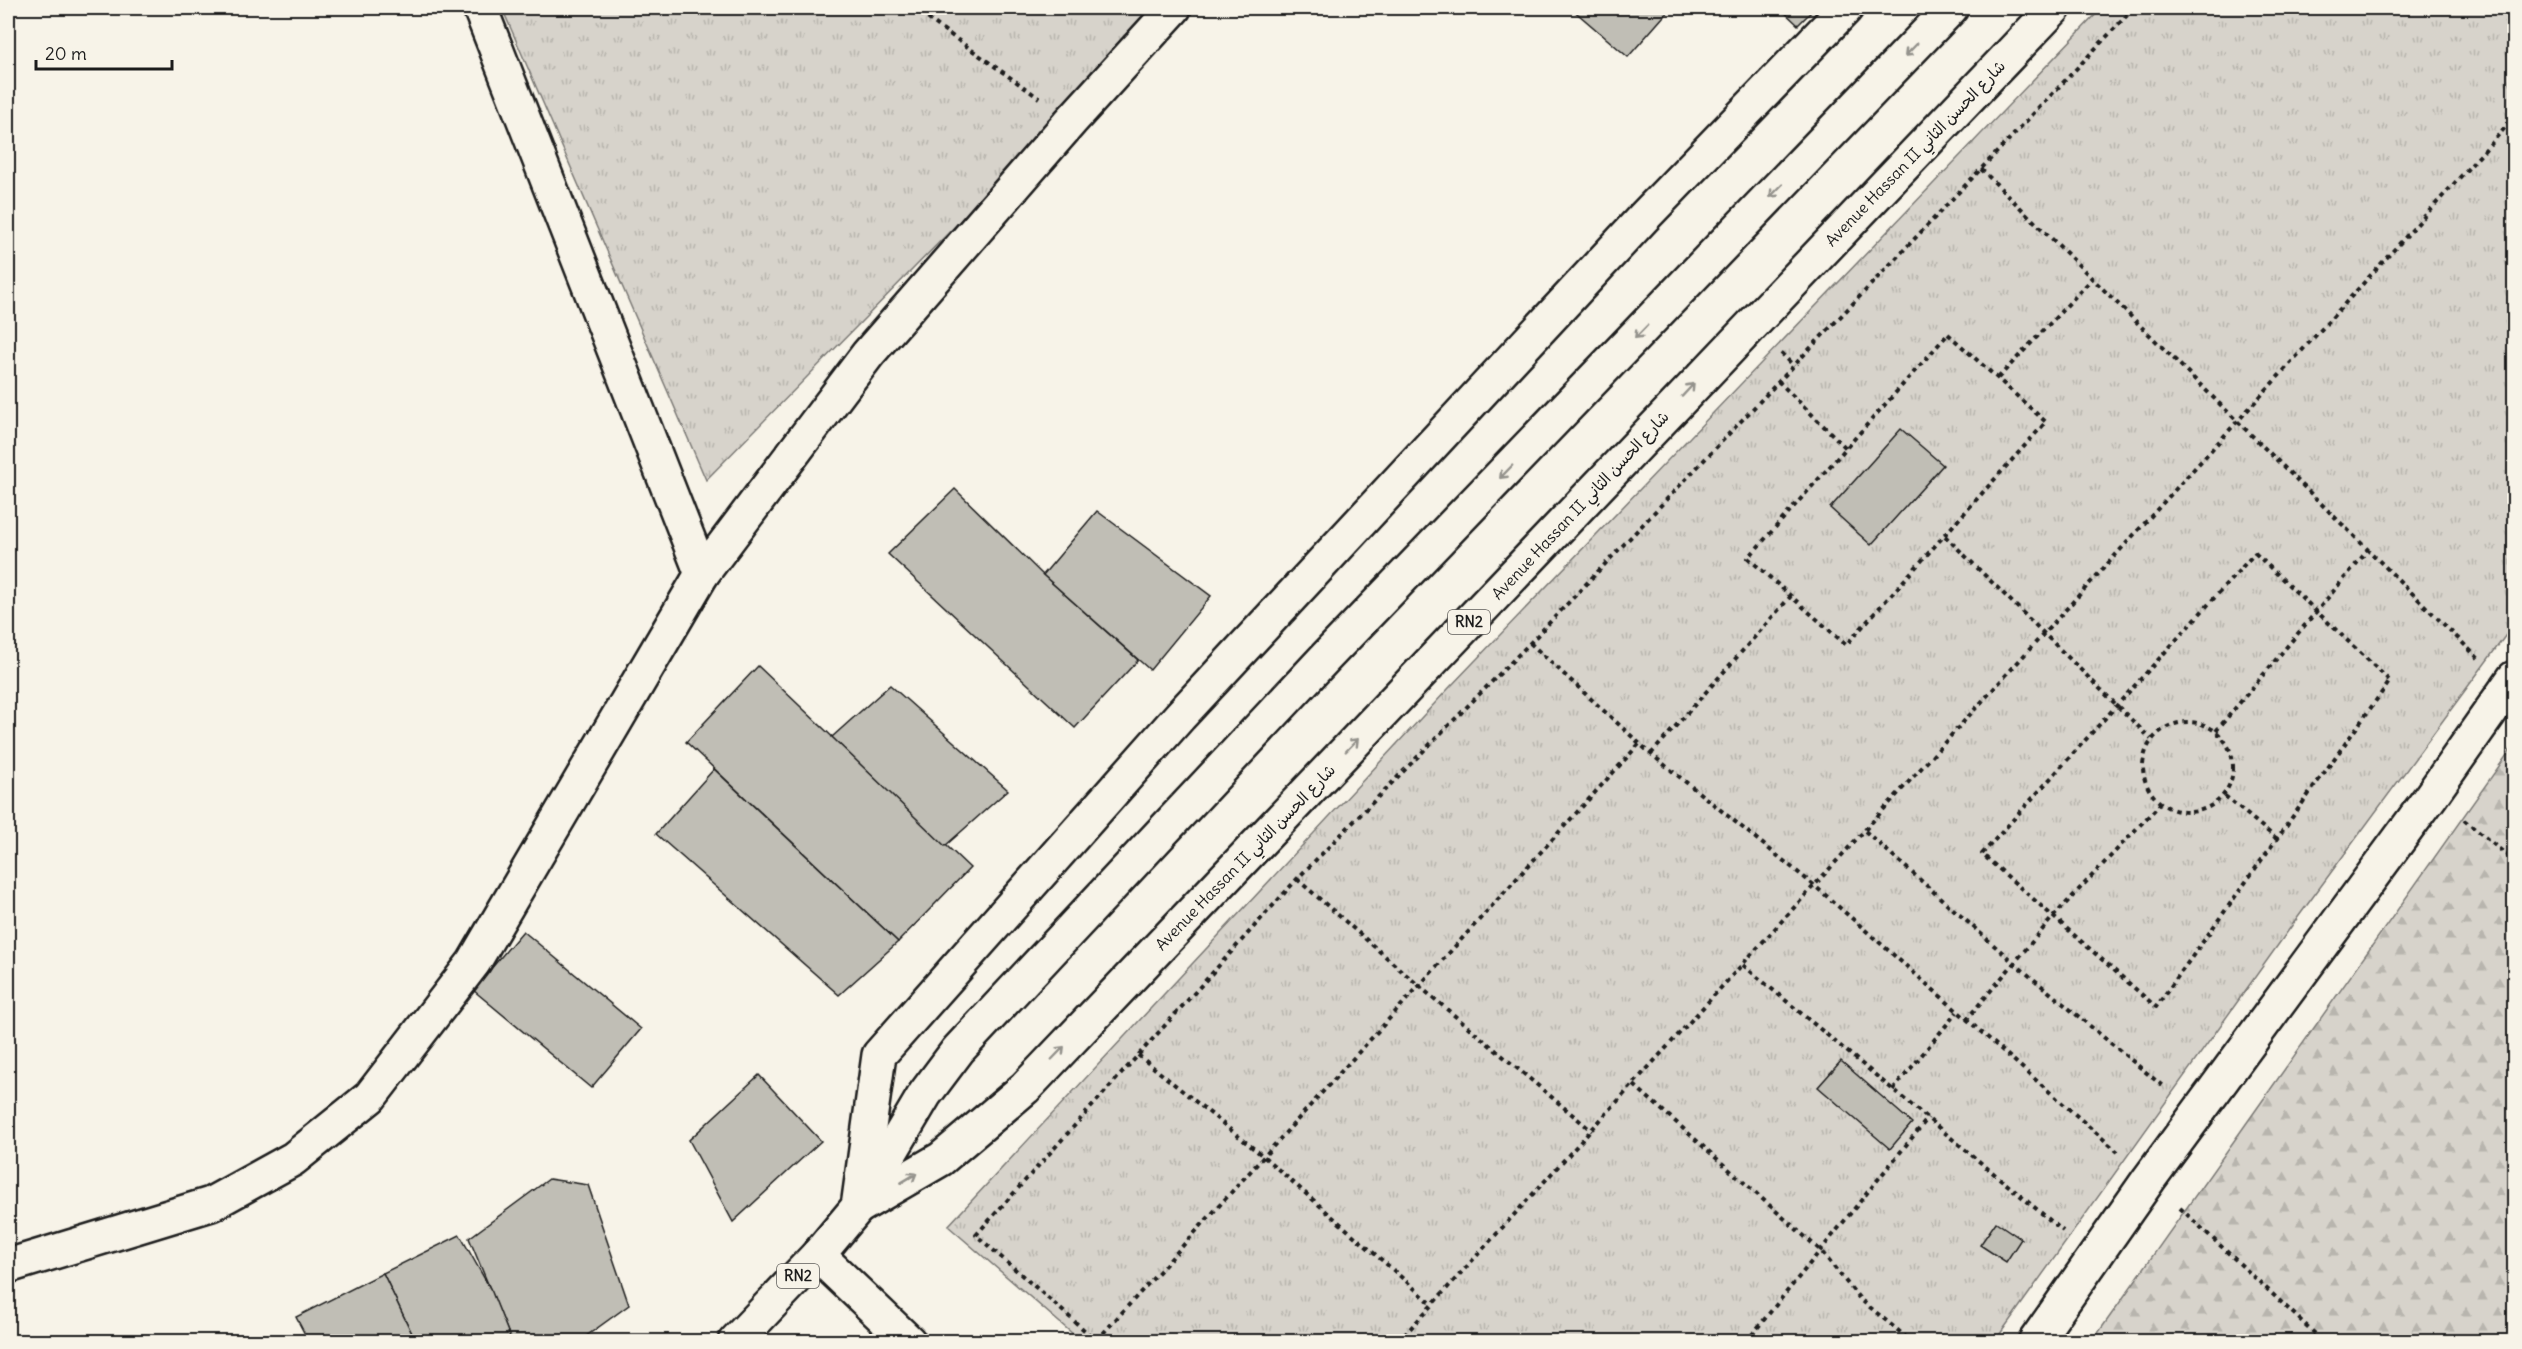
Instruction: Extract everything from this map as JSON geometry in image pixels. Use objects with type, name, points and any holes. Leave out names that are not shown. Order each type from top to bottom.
[{"type":"street","points":[[480,8],[702,574]]},
{"type":"street","points":[[8,1266],[211,1204],[293,1160],[370,1097],[474,962],[702,574],[868,354],[1071,121],[1174,8]]},
{"type":"street","points":[[858,1207],[879,1055],[1179,716],[1643,218],[1846,8]]},
{"type":"street","name":"Avenue Hassan II شارع الحسن الثاني","points":[[735,1341],[818,1255],[858,1207],[924,1094],[958,1050],[1318,666],[1951,8]]},
{"type":"street","name":"Avenue Hassan II شارع الحسن الثاني","points":[[858,1207],[941,1159],[1024,1088],[2054,8]]},
{"type":"street","points":[[2035,1341],[2149,1179],[2431,795],[2511,682]]},
{"type":"street","points":[[818,1255],[909,1341]]},
{"type":"path","points":[[913,8],[1071,121]]},
{"type":"path","points":[[1640,743],[1263,1156],[1098,1341],[976,1235],[1297,879],[1530,643],[2134,8]]},
{"type":"path","points":[[1398,1341],[2514,118]]},
{"type":"path","points":[[1981,170],[2368,550],[2511,682]]},
{"type":"path","points":[[1998,378],[2093,278]]},
{"type":"path","points":[[1948,334],[1998,378],[2046,422],[1846,645],[1748,558],[1948,334]]},
{"type":"path","points":[[1778,381],[1846,448]]},
{"type":"path","points":[[1945,536],[2151,739]]},
{"type":"path","points":[[2217,731],[2368,550]]},
{"type":"path","points":[[2255,553],[2390,681],[2156,1007],[1982,854],[2118,704],[2255,553]]},
{"type":"path","points":[[1652,754],[1791,596]]},
{"type":"path","points":[[1530,643],[1652,754],[1815,886],[2149,1179],[2324,1341]]},
{"type":"path","points":[[2195,722],[2217,731],[2231,750],[2234,774],[2225,795],[2206,810],[2182,813],[2160,804],[2146,785],[2144,773],[2143,761],[2151,739],[2171,725],[2195,722]]},
{"type":"path","points":[[2225,795],[2277,839]]},
{"type":"path","points":[[2431,795],[2514,861]]},
{"type":"path","points":[[1966,1020],[2053,917],[2160,804]]},
{"type":"path","points":[[1865,831],[2014,963],[2196,1114]]},
{"type":"path","points":[[1297,879],[1418,986],[1592,1131]]},
{"type":"path","points":[[1743,965],[2095,1257]]},
{"type":"path","points":[[1893,1090],[1957,1011]]},
{"type":"path","points":[[1138,1055],[1263,1156],[1432,1304]]},
{"type":"path","points":[[1634,1085],[1821,1251],[1860,1299],[1912,1341]]},
{"type":"path","points":[[1746,1341],[1928,1118]]},
{"type":"green space","points":[[502,8],[1169,8],[706,480]]},
{"type":"green space","points":[[2102,8],[2514,8],[2514,624],[2293,924],[1995,1341],[1081,1341],[948,1226],[1449,688]]},
{"type":"green space","points":[[2514,745],[2514,1341],[2093,1341],[2096,1336]]},
{"type":"building","points":[[1571,8],[1671,8],[1628,57]]},
{"type":"building","points":[[1780,8],[1815,8],[1798,25]]},
{"type":"building","points":[[1901,429],[1943,465],[1871,545],[1830,508]]},
{"type":"building","points":[[955,489],[1043,575],[1138,660],[1075,728],[888,554]]},
{"type":"building","points":[[1097,511],[1211,596],[1150,670],[1043,575]]},
{"type":"building","points":[[758,666],[970,868],[898,942],[686,742]]},
{"type":"building","points":[[890,685],[1008,790],[945,846],[832,737]]},
{"type":"building","points":[[714,769],[898,942],[839,995],[656,834]]},
{"type":"building","points":[[523,931],[641,1029],[591,1088],[473,990]]},
{"type":"building","points":[[1841,1061],[1912,1123],[1890,1149],[1818,1087]]},
{"type":"building","points":[[759,1075],[821,1141],[733,1222],[689,1140]]},
{"type":"building","points":[[549,1179],[588,1185],[629,1305],[578,1342],[512,1342],[469,1238]]},
{"type":"building","points":[[1996,1222],[2021,1239],[2006,1262],[1980,1245]]},
{"type":"building","points":[[460,1235],[492,1292],[512,1342],[416,1342],[383,1273]]},
{"type":"building","points":[[383,1273],[416,1342],[309,1342],[296,1317]]}]
